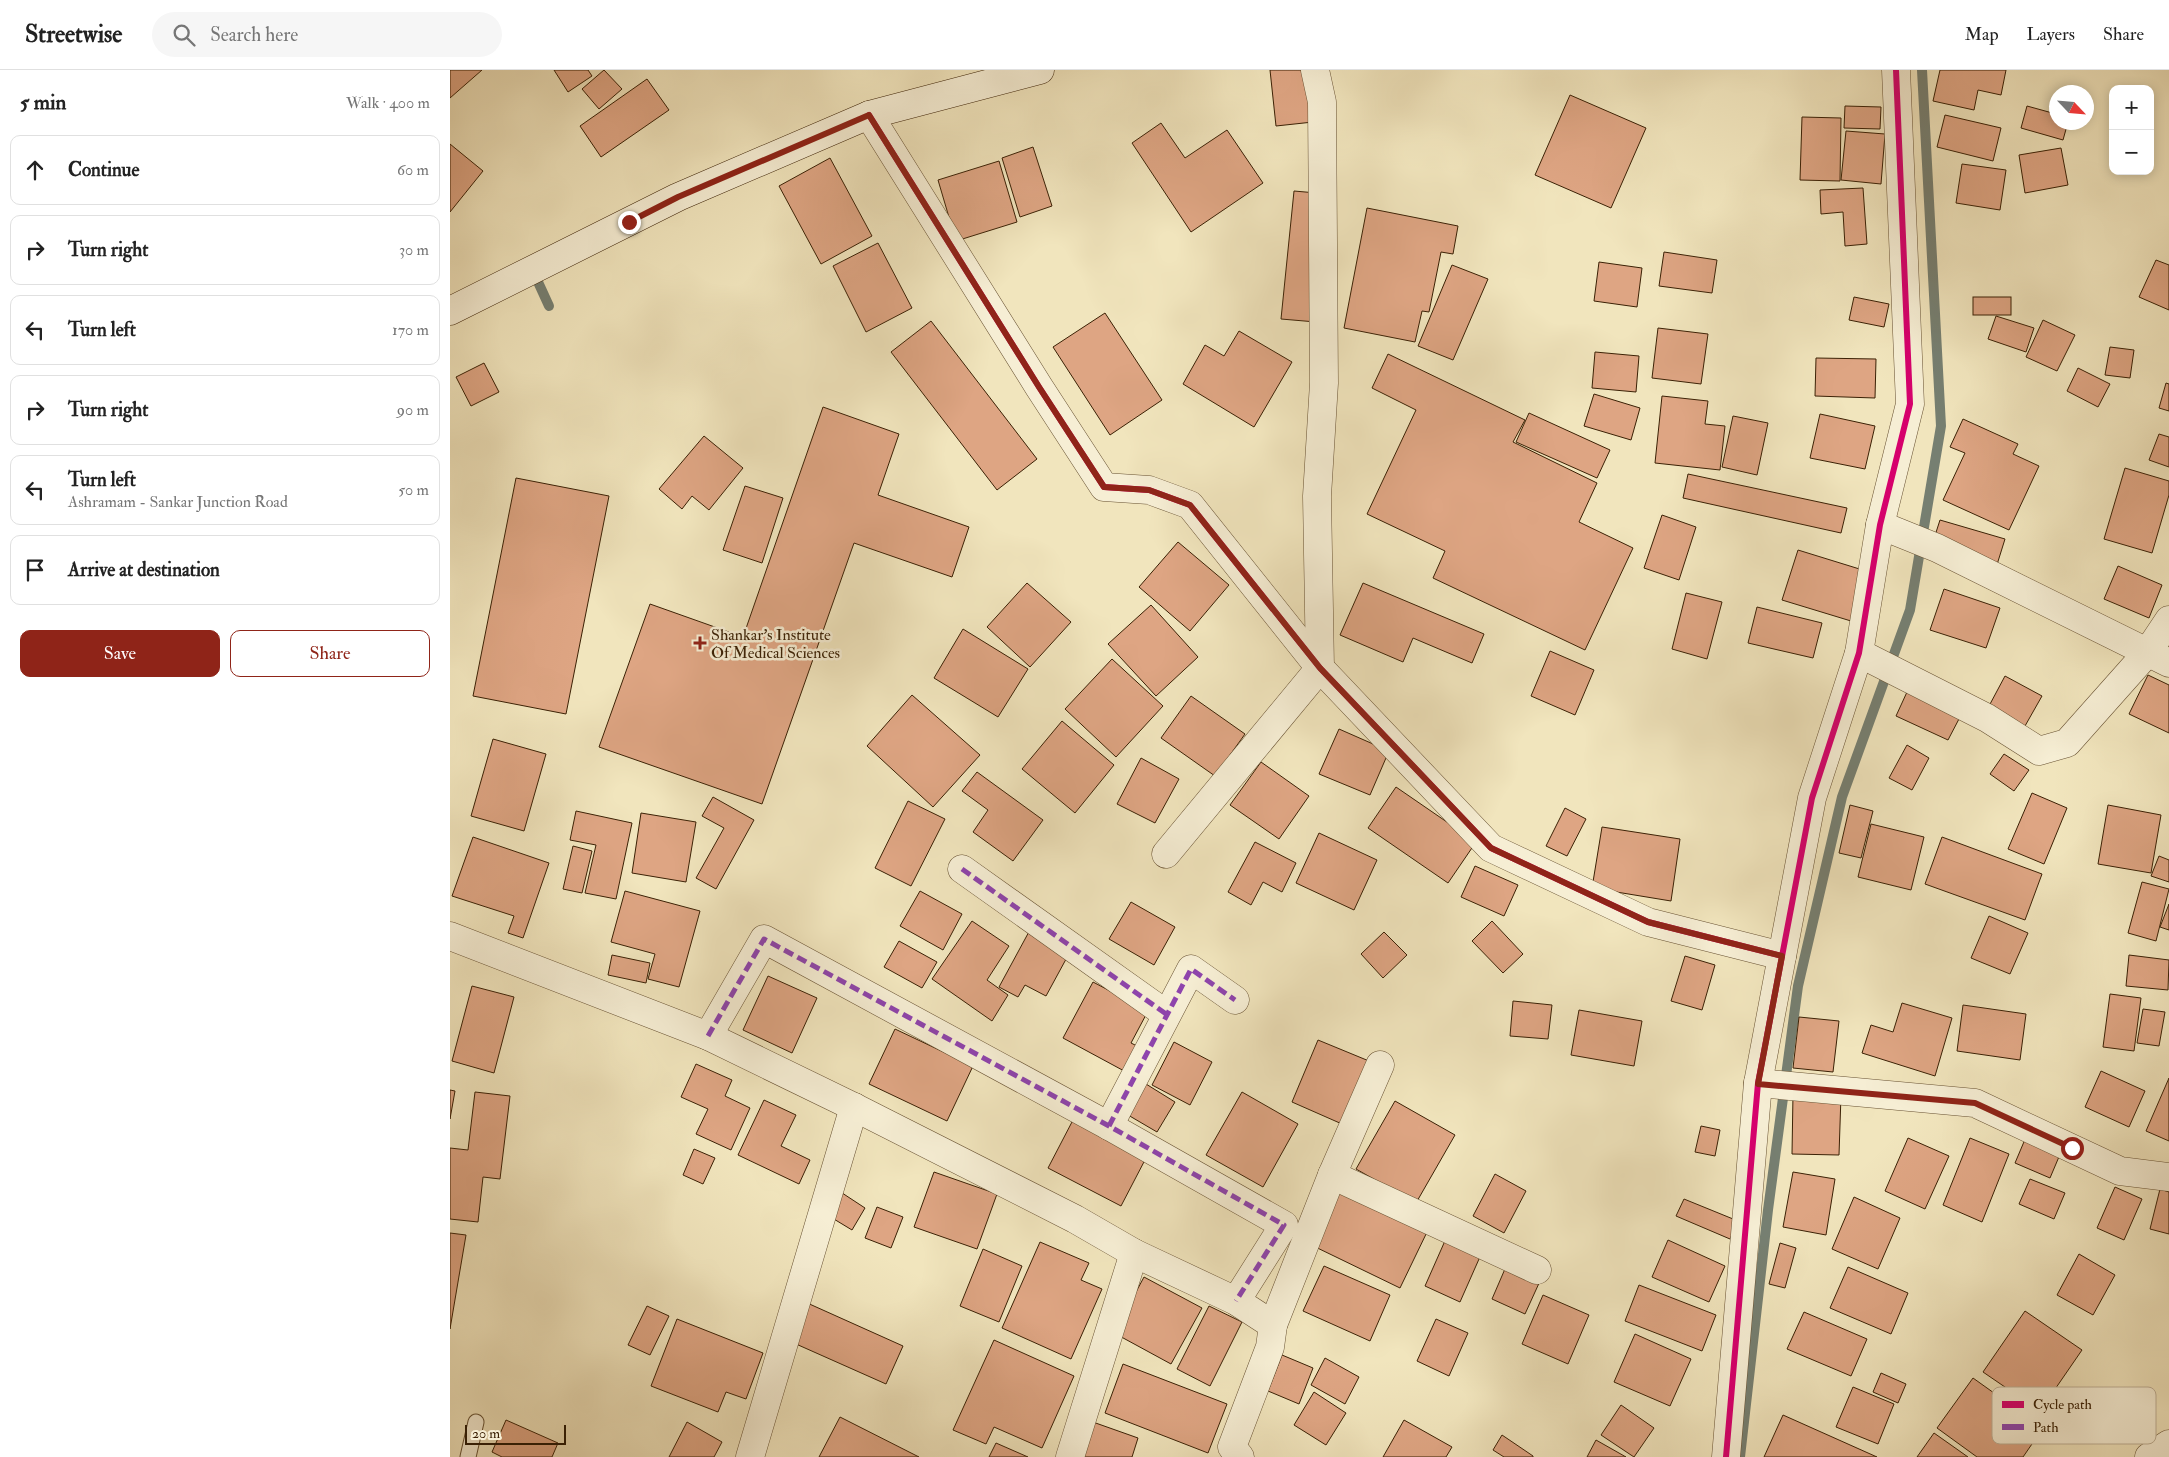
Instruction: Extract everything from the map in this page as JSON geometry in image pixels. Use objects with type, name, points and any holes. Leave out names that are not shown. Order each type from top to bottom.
[{"type":"street","points":[[450,311],[678,197],[869,115],[1040,70]]},
{"type":"street","points":[[1166,854],[1320,668],[1317,496],[1324,383],[1322,112],[1315,70]]},
{"type":"street","points":[[1726,1457],[1758,1084],[1812,798],[1868,658],[1880,525],[1910,404],[1896,70]]},
{"type":"street","points":[[869,115],[1039,387],[1104,487],[1149,490],[1190,505],[1320,668],[1491,848],[1648,922],[1782,956]]},
{"type":"street","points":[[1880,525],[1937,548],[2158,658]]},
{"type":"street","points":[[1868,658],[1987,718],[2039,751],[2067,743],[2158,658],[2169,620]]},
{"type":"street","points":[[962,869],[1166,1014]]},
{"type":"street","points":[[450,936],[708,1036],[854,1107],[1075,1219],[1134,1253],[1236,1301],[1273,1324]]},
{"type":"street","points":[[708,1036],[764,939],[1109,1126],[1284,1224],[1236,1301]]},
{"type":"street","points":[[1109,1126],[1191,969],[1235,1000]]},
{"type":"street","points":[[1233,1454],[1270,1347],[1273,1324],[1332,1176],[1380,1065]]},
{"type":"street","points":[[1758,1084],[1975,1103],[2120,1171],[2169,1178]]},
{"type":"street","points":[[750,1457],[854,1107]]},
{"type":"street","points":[[1332,1176],[1537,1270]]},
{"type":"street","points":[[1070,1457],[1134,1253]]},
{"type":"street","points":[[2149,1457],[2169,1444]]},
{"type":"lane","points":[[468,1457],[476,1422]]},
{"type":"building","points":[[450,70],[482,70],[450,98]]},
{"type":"building","points":[[554,70],[588,70],[592,76],[568,92]]},
{"type":"building","points":[[604,70],[622,89],[599,109],[582,89]]},
{"type":"building","points":[[1270,70],[1307,70],[1313,122],[1276,126]]},
{"type":"building","points":[[1940,70],[2006,70],[2001,95],[1978,90],[1974,110],[1933,101]]},
{"type":"building","points":[[647,79],[669,110],[601,157],[580,126]]},
{"type":"building","points":[[1570,95],[1646,128],[1611,208],[1535,175]]},
{"type":"building","points":[[1845,106],[1881,107],[1880,129],[1844,128]]},
{"type":"building","points":[[2027,106],[2049,112],[2049,130],[2066,130],[2063,140],[2021,128]]},
{"type":"building","points":[[1945,115],[2001,128],[1993,161],[1937,147]]},
{"type":"building","points":[[1802,117],[1841,118],[1840,181],[1800,180]]},
{"type":"building","points":[[1161,123],[1185,158],[1227,130],[1263,183],[1191,232],[1132,143]]},
{"type":"building","points":[[1846,131],[1885,134],[1881,184],[1841,180]]},
{"type":"building","points":[[450,144],[483,171],[450,212]]},
{"type":"building","points":[[1033,147],[1052,206],[1020,217],[1002,158]]},
{"type":"building","points":[[2061,148],[2068,185],[2025,193],[2019,155]]},
{"type":"building","points":[[830,158],[872,236],[821,264],[779,186]]},
{"type":"building","points":[[999,161],[1017,222],[956,241],[938,180]]},
{"type":"building","points":[[1962,164],[2006,170],[2000,210],[1956,203]]},
{"type":"building","points":[[1863,188],[1867,244],[1845,246],[1843,212],[1821,214],[1820,190]]},
{"type":"building","points":[[1294,191],[1328,194],[1316,322],[1281,319]]},
{"type":"building","points":[[1367,208],[1458,226],[1453,254],[1441,252],[1429,312],[1422,311],[1415,342],[1344,328]]},
{"type":"building","points":[[878,243],[912,308],[866,332],[833,266]]},
{"type":"building","points":[[1664,252],[1717,260],[1712,293],[1659,286]]},
{"type":"building","points":[[2156,260],[2169,265],[2169,310],[2139,297]]},
{"type":"building","points":[[1599,262],[1642,268],[1637,307],[1594,301]]},
{"type":"building","points":[[1452,265],[1488,279],[1453,360],[1418,346]]},
{"type":"building","points":[[1854,297],[1889,304],[1884,327],[1849,320]]},
{"type":"building","points":[[1973,297],[2011,297],[2011,315],[1973,315]]},
{"type":"building","points":[[1105,313],[1162,400],[1110,435],[1053,347]]},
{"type":"building","points":[[1996,316],[2034,328],[2026,352],[1988,339]]},
{"type":"building","points":[[2043,320],[2075,335],[2057,371],[2026,357]]},
{"type":"building","points":[[931,321],[1037,459],[997,490],[891,352]]},
{"type":"building","points":[[1658,328],[1708,334],[1701,384],[1652,378]]},
{"type":"building","points":[[1239,331],[1292,362],[1254,427],[1183,384],[1205,345],[1224,356]]},
{"type":"building","points":[[2110,347],[2134,350],[2130,378],[2105,375]]},
{"type":"building","points":[[1595,352],[1639,356],[1636,392],[1592,388]]},
{"type":"building","points":[[1388,354],[1525,420],[1513,442],[1597,483],[1579,522],[1633,548],[1585,650],[1433,578],[1445,551],[1367,514],[1416,410],[1372,388]]},
{"type":"building","points":[[1816,358],[1876,359],[1875,398],[1815,396]]},
{"type":"building","points":[[484,363],[499,392],[471,406],[456,377]]},
{"type":"building","points":[[2078,368],[2110,384],[2098,407],[2067,391]]},
{"type":"building","points":[[2166,383],[2169,384],[2169,411],[2159,408]]},
{"type":"building","points":[[1594,394],[1640,408],[1631,440],[1584,426]]},
{"type":"building","points":[[1662,396],[1708,401],[1705,424],[1725,426],[1720,470],[1655,463]]},
{"type":"building","points":[[823,407],[899,434],[878,495],[969,527],[952,577],[854,543],[762,804],[599,747],[650,604],[743,637]]},
{"type":"building","points":[[1529,413],[1610,450],[1597,478],[1516,442]]},
{"type":"building","points":[[1820,414],[1875,426],[1865,469],[1810,458]]},
{"type":"building","points":[[1733,416],[1768,423],[1757,475],[1722,467]]},
{"type":"building","points":[[1963,419],[2018,444],[2013,454],[2039,466],[2009,530],[1943,500],[1965,453],[1950,447]]},
{"type":"building","points":[[2159,434],[2169,437],[2169,467],[2149,460]]},
{"type":"building","points":[[704,436],[743,468],[709,510],[692,496],[682,509],[659,489]]},
{"type":"building","points":[[2125,468],[2169,481],[2169,495],[2152,553],[2104,539]]},
{"type":"building","points":[[1688,474],[1847,508],[1841,533],[1683,498]]},
{"type":"building","points":[[516,478],[609,496],[566,714],[473,696]]},
{"type":"building","points":[[745,486],[783,498],[762,563],[723,550]]},
{"type":"building","points":[[1662,515],[1696,527],[1679,580],[1644,568]]},
{"type":"building","points":[[1940,520],[2005,539],[1995,571],[1930,551]]},
{"type":"building","points":[[1178,542],[1229,585],[1190,631],[1139,587]]},
{"type":"building","points":[[1798,550],[1866,571],[1851,621],[1782,600]]},
{"type":"building","points":[[2118,566],[2162,585],[2149,618],[2104,599]]},
{"type":"building","points":[[1027,583],[1071,622],[1030,667],[987,627]]},
{"type":"building","points":[[1363,583],[1484,634],[1472,663],[1413,638],[1403,662],[1340,635]]},
{"type":"building","points":[[1944,589],[2000,608],[1986,648],[1930,630]]},
{"type":"building","points":[[1686,593],[1722,602],[1707,659],[1672,649]]},
{"type":"building","points":[[1151,605],[1198,657],[1156,696],[1108,644]]},
{"type":"building","points":[[1757,607],[1822,623],[1813,658],[1748,643]]},
{"type":"building","points":[[963,629],[1028,669],[998,717],[934,678]]},
{"type":"building","points":[[1550,651],[1594,670],[1575,715],[1531,696]]},
{"type":"building","points":[[1112,659],[1163,706],[1116,757],[1065,709]]},
{"type":"building","points":[[2148,675],[2169,685],[2169,733],[2129,714]]},
{"type":"building","points":[[2005,676],[2042,696],[2025,726],[1989,706]]},
{"type":"building","points":[[1907,692],[1960,717],[1948,740],[1896,716]]},
{"type":"building","points":[[912,695],[980,755],[933,807],[867,746]]},
{"type":"building","points":[[1191,696],[1245,734],[1215,776],[1161,738]]},
{"type":"building","points":[[1062,721],[1114,765],[1075,813],[1022,769]]},
{"type":"building","points":[[1339,729],[1389,751],[1370,795],[1319,774]]},
{"type":"building","points":[[493,739],[546,754],[524,831],[471,816]]},
{"type":"building","points":[[1907,745],[1929,758],[1912,790],[1889,778]]},
{"type":"building","points":[[2004,754],[2029,770],[2014,791],[1990,774]]},
{"type":"building","points":[[1141,758],[1179,779],[1155,823],[1117,804]]},
{"type":"building","points":[[1261,762],[1309,796],[1279,839],[1230,805]]},
{"type":"building","points":[[977,772],[1043,820],[1013,861],[973,832],[988,810],[962,791]]},
{"type":"building","points":[[1396,787],[1476,842],[1448,883],[1368,828]]},
{"type":"building","points":[[2032,793],[2067,808],[2044,864],[2008,849]]},
{"type":"building","points":[[713,797],[754,820],[716,889],[696,878],[724,828],[702,816]]},
{"type":"building","points":[[908,801],[945,819],[911,886],[875,868]]},
{"type":"building","points":[[1850,805],[1873,811],[1861,858],[1839,853]]},
{"type":"building","points":[[2108,805],[2161,815],[2151,873],[2098,864]]},
{"type":"building","points":[[1565,808],[1586,819],[1567,856],[1546,846]]},
{"type":"building","points":[[576,811],[632,823],[616,899],[585,893],[596,845],[570,840]]},
{"type":"building","points":[[641,813],[696,822],[686,882],[632,873]]},
{"type":"building","points":[[1871,824],[1924,837],[1911,890],[1858,877]]},
{"type":"building","points":[[1602,827],[1680,839],[1671,901],[1592,888]]},
{"type":"building","points":[[1319,833],[1377,860],[1354,910],[1296,883]]},
{"type":"building","points":[[473,837],[549,863],[523,938],[508,933],[514,916],[452,896]]},
{"type":"building","points":[[1942,837],[2042,874],[2025,920],[1925,884]]},
{"type":"building","points":[[1255,842],[1296,863],[1282,892],[1263,882],[1251,905],[1228,892]]},
{"type":"building","points":[[573,846],[592,851],[582,893],[563,889]]},
{"type":"building","points":[[2159,856],[2169,860],[2169,882],[2151,876]]},
{"type":"building","points":[[1475,866],[1518,885],[1504,916],[1461,897]]},
{"type":"building","points":[[2142,882],[2169,889],[2156,941],[2128,933]]},
{"type":"building","points":[[625,891],[700,911],[679,987],[648,979],[655,954],[611,942]]},
{"type":"building","points":[[920,891],[962,914],[943,950],[900,926]]},
{"type":"building","points":[[1131,902],[1175,927],[1154,965],[1109,939]]},
{"type":"building","points":[[2169,904],[2169,930],[2160,927]]},
{"type":"building","points":[[1989,916],[2028,933],[2010,974],[1971,958]]},
{"type":"building","points":[[972,921],[1009,946],[987,980],[1008,995],[992,1021],[932,979]]},
{"type":"building","points":[[1492,921],[1523,954],[1503,973],[1472,941]]},
{"type":"building","points":[[1031,928],[1071,950],[1046,996],[1025,985],[1018,997],[999,987]]},
{"type":"building","points":[[1384,932],[1407,955],[1383,978],[1361,954]]},
{"type":"building","points":[[899,941],[937,962],[922,988],[884,967]]},
{"type":"building","points":[[612,955],[650,963],[646,983],[608,975]]},
{"type":"building","points":[[2129,955],[2169,960],[2168,990],[2126,986]]},
{"type":"building","points":[[1685,956],[1715,965],[1702,1010],[1671,1001]]},
{"type":"building","points":[[768,976],[817,998],[792,1053],[743,1030]]},
{"type":"building","points":[[1093,982],[1148,1011],[1131,1043],[1139,1047],[1126,1072],[1063,1038]]},
{"type":"building","points":[[472,986],[514,997],[494,1073],[452,1061]]},
{"type":"building","points":[[2110,994],[2141,998],[2134,1051],[2103,1047]]},
{"type":"building","points":[[1513,1001],[1552,1005],[1548,1039],[1510,1036]]},
{"type":"building","points":[[1902,1003],[1952,1018],[1935,1076],[1862,1053],[1871,1025],[1893,1032]]},
{"type":"building","points":[[1963,1005],[2026,1014],[2020,1060],[1957,1051]]},
{"type":"building","points":[[2143,1009],[2165,1012],[2159,1046],[2137,1043]]},
{"type":"building","points":[[1579,1010],[1642,1021],[1634,1066],[1571,1055]]},
{"type":"building","points":[[1799,1017],[1839,1021],[1833,1072],[1793,1068]]},
{"type":"building","points":[[895,1029],[973,1066],[947,1121],[869,1084]]},
{"type":"building","points":[[1318,1040],[1369,1061],[1342,1124],[1292,1102]]},
{"type":"building","points":[[1174,1042],[1212,1062],[1190,1105],[1152,1085]]},
{"type":"building","points":[[696,1064],[732,1080],[725,1096],[750,1108],[731,1150],[696,1134],[708,1109],[681,1097]]},
{"type":"building","points":[[2101,1071],[2145,1091],[2129,1127],[2085,1107]]},
{"type":"building","points":[[2169,1078],[2169,1141],[2146,1131]]},
{"type":"building","points":[[1146,1084],[1175,1102],[1157,1132],[1128,1115]]},
{"type":"building","points":[[450,1090],[455,1091],[450,1119]]},
{"type":"building","points":[[475,1092],[510,1096],[500,1179],[483,1177],[478,1222],[450,1219],[450,1148],[468,1150]]},
{"type":"building","points":[[1242,1092],[1298,1124],[1263,1187],[1206,1155]]},
{"type":"building","points":[[1793,1094],[1841,1095],[1839,1155],[1792,1154]]},
{"type":"building","points":[[764,1100],[796,1115],[781,1146],[810,1160],[799,1184],[738,1155]]},
{"type":"building","points":[[1395,1101],[1455,1135],[1416,1203],[1356,1169]]},
{"type":"building","points":[[1073,1120],[1146,1158],[1121,1206],[1048,1168]]},
{"type":"building","points":[[1701,1126],[1720,1130],[1715,1156],[1695,1152]]},
{"type":"building","points":[[2026,1137],[2061,1152],[2050,1178],[2015,1163]]},
{"type":"building","points":[[1908,1138],[1949,1156],[1925,1209],[1885,1191]]},
{"type":"building","points":[[1970,1138],[2009,1154],[1982,1222],[1943,1205]]},
{"type":"building","points":[[694,1149],[715,1158],[703,1184],[683,1175]]},
{"type":"building","points":[[934,1172],[997,1194],[977,1249],[914,1227]]},
{"type":"building","points":[[1793,1172],[1835,1179],[1826,1235],[1783,1227]]},
{"type":"building","points":[[1495,1174],[1526,1191],[1504,1233],[1473,1216]]},
{"type":"building","points":[[2030,1179],[2065,1193],[2054,1219],[2019,1204]]},
{"type":"building","points":[[1330,1184],[1428,1230],[1400,1288],[1303,1241]]},
{"type":"building","points":[[833,1187],[865,1208],[852,1230],[819,1210]]},
{"type":"building","points":[[2115,1187],[2142,1199],[2124,1240],[2097,1228]]},
{"type":"building","points":[[2160,1189],[2169,1192],[2169,1234],[2150,1229]]},
{"type":"building","points":[[1854,1197],[1900,1218],[1878,1269],[1832,1249]]},
{"type":"building","points":[[1684,1199],[1738,1221],[1730,1239],[1676,1216]]},
{"type":"building","points":[[877,1207],[903,1217],[891,1248],[865,1238]]},
{"type":"building","points":[[450,1233],[466,1235],[450,1329]]},
{"type":"building","points":[[1448,1234],[1483,1250],[1460,1302],[1425,1286]]},
{"type":"building","points":[[1668,1240],[1725,1266],[1709,1302],[1652,1277]]},
{"type":"building","points":[[1040,1242],[1089,1263],[1081,1280],[1102,1289],[1071,1359],[1002,1328]]},
{"type":"building","points":[[1780,1243],[1796,1248],[1785,1288],[1769,1284]]},
{"type":"building","points":[[983,1249],[1022,1266],[999,1322],[960,1306]]},
{"type":"building","points":[[2079,1254],[2115,1275],[2093,1315],[2057,1295]]},
{"type":"building","points":[[1511,1255],[1545,1270],[1525,1314],[1492,1299]]},
{"type":"building","points":[[1324,1266],[1390,1295],[1370,1341],[1303,1311]]},
{"type":"building","points":[[1848,1267],[1908,1293],[1891,1334],[1830,1308]]},
{"type":"building","points":[[1144,1277],[1202,1308],[1171,1364],[1114,1333]]},
{"type":"building","points":[[1639,1285],[1716,1315],[1702,1351],[1625,1321]]},
{"type":"building","points":[[1543,1295],[1589,1315],[1568,1364],[1522,1344]]},
{"type":"building","points":[[805,1302],[903,1346],[886,1384],[787,1340]]},
{"type":"building","points":[[647,1306],[669,1316],[650,1355],[628,1345]]},
{"type":"building","points":[[1209,1306],[1242,1322],[1210,1386],[1177,1369]]},
{"type":"building","points":[[2025,1311],[2082,1350],[2057,1387],[2005,1387],[1983,1372]]},
{"type":"building","points":[[1804,1312],[1867,1339],[1851,1376],[1787,1349]]},
{"type":"building","points":[[677,1319],[763,1353],[746,1399],[726,1392],[718,1412],[651,1386]]},
{"type":"building","points":[[1436,1319],[1468,1333],[1449,1376],[1417,1361]]},
{"type":"building","points":[[1635,1334],[1691,1359],[1670,1406],[1614,1382]]},
{"type":"building","points":[[994,1340],[1074,1376],[1042,1448],[994,1427],[986,1444],[953,1430]]},
{"type":"building","points":[[1282,1355],[1313,1368],[1299,1404],[1268,1391]]},
{"type":"building","points":[[1325,1358],[1359,1377],[1345,1404],[1311,1385]]},
{"type":"building","points":[[1123,1364],[1227,1404],[1208,1453],[1105,1413]]},
{"type":"building","points":[[1881,1373],[1906,1384],[1898,1403],[1873,1392]]},
{"type":"building","points":[[1973,1378],[1992,1392],[1992,1444],[2032,1444],[2023,1457],[1977,1457],[1937,1428]]},
{"type":"building","points":[[1853,1387],[1894,1404],[1878,1444],[1836,1427]]},
{"type":"building","points":[[1314,1392],[1346,1413],[1326,1445],[1294,1425]]},
{"type":"building","points":[[1621,1405],[1654,1428],[1634,1457],[1601,1435]]},
{"type":"building","points":[[1783,1415],[1877,1457],[1764,1457]]},
{"type":"building","points":[[840,1417],[919,1457],[819,1457]]},
{"type":"building","points":[[506,1420],[558,1443],[552,1457],[502,1457],[492,1452]]},
{"type":"building","points":[[1404,1420],[1452,1447],[1446,1457],[1383,1457]]},
{"type":"building","points":[[1090,1421],[1138,1438],[1132,1457],[1077,1457]]},
{"type":"building","points":[[687,1422],[722,1442],[714,1457],[669,1457]]},
{"type":"building","points":[[1934,1433],[1968,1457],[1917,1457]]},
{"type":"building","points":[[1502,1435],[1533,1457],[1504,1457],[1493,1450]]},
{"type":"building","points":[[1596,1440],[1626,1457],[1587,1457]]},
{"type":"building","points":[[996,1443],[1028,1457],[989,1457]]},
{"type":"waterway","points":[[1740,1457],[1768,1210],[1798,986],[1842,797],[1910,610],[1941,426],[1922,70]]},
{"type":"waterway","points":[[533,271],[549,306]]},
{"type":"marked path","points":[[962,869],[1166,1014]]},
{"type":"marked path","points":[[708,1036],[764,939],[1109,1126],[1284,1225],[1236,1301]]},
{"type":"marked path","points":[[1109,1126],[1191,969],[1235,1000]]},
{"type":"cycle path","points":[[1726,1457],[1758,1083],[1812,798],[1859,653],[1880,525],[1910,404],[1896,70]]},
{"type":"cycle path","points":[[869,115],[1039,387],[1104,487],[1149,490],[1190,505],[1320,668],[1491,848],[1648,922],[1782,956]]},
{"type":"place","name":"Shankar's Institute Of Medical Sciences","points":[[700,643]]},
{"type":"route","points":[[629,222],[678,197],[869,115],[1039,387],[1104,487],[1149,490],[1190,505],[1320,668],[1491,848],[1648,922],[1782,956],[1758,1084],[1975,1103],[2072,1148]]}]
